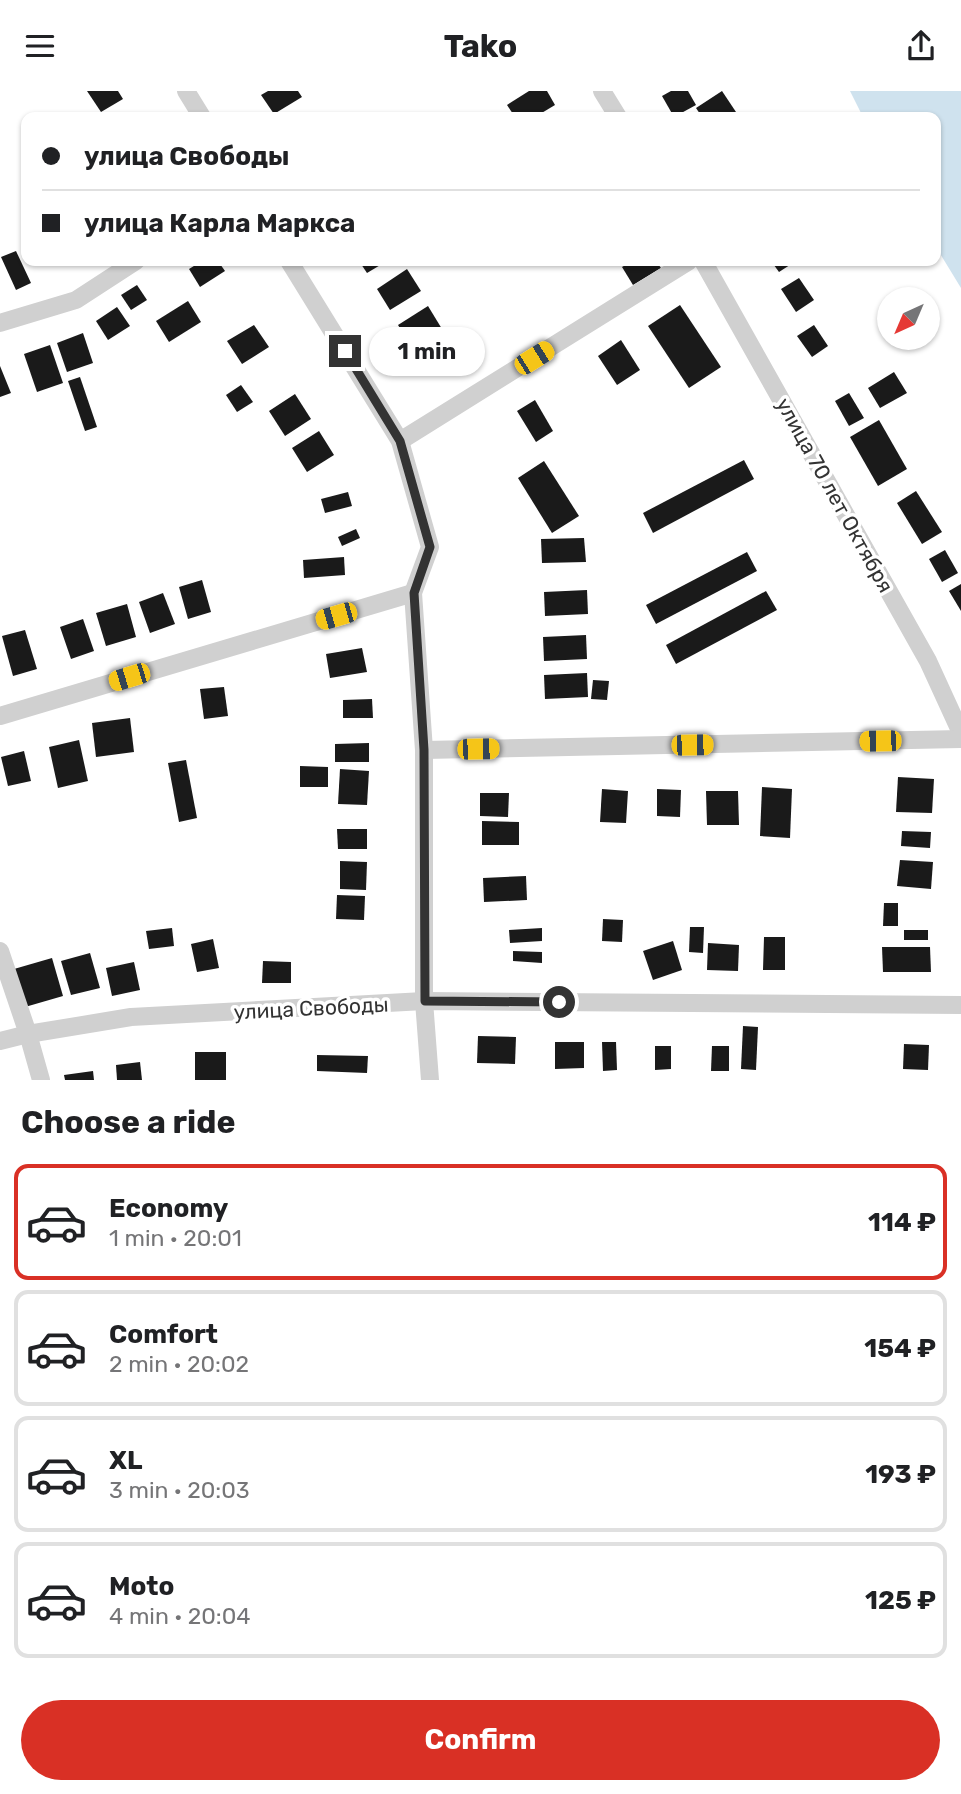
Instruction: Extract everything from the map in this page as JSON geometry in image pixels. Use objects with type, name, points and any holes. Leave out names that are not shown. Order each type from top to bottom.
[{"type":"street","points":[[186,91],[199,112]]},
{"type":"street","points":[[602,91],[615,112]]},
{"type":"street","points":[[0,323],[76,300],[128,266]]},
{"type":"street","points":[[292,266],[400,441],[430,547],[414,593],[424,750],[425,1001],[430,1080]]},
{"type":"street","points":[[400,441],[682,266]]},
{"type":"street","name":"улица 70 лет Октября","points":[[706,266],[928,661],[961,733]]},
{"type":"street","points":[[0,716],[414,593]]},
{"type":"street","points":[[424,750],[961,739]]},
{"type":"street","points":[[0,951],[41,1080]]},
{"type":"street","name":"улица Свободы","points":[[0,1041],[131,1017],[425,1001],[961,1005]]},
{"type":"water","points":[[850,91],[961,91],[961,288],[941,255],[941,112],[860,112]]},
{"type":"building","points":[[87,91],[118,91],[123,99],[101,112]]},
{"type":"building","points":[[268,91],[298,91],[302,97],[277,112],[273,112],[261,95]]},
{"type":"building","points":[[529,91],[547,91],[555,105],[543,112],[512,112],[507,105]]},
{"type":"building","points":[[671,91],[688,91],[696,105],[683,112],[671,112],[662,96]]},
{"type":"building","points":[[722,91],[736,112],[699,112],[696,108]]},
{"type":"building","points":[[16,251],[31,283],[16,290],[1,257]]},
{"type":"building","points":[[194,266],[222,266],[225,271],[200,287],[189,269]]},
{"type":"building","points":[[362,266],[379,266],[367,273]]},
{"type":"building","points":[[660,266],[661,268],[633,285],[622,267]]},
{"type":"building","points":[[775,266],[788,266],[779,272]]},
{"type":"building","points":[[407,269],[421,291],[390,310],[377,289]]},
{"type":"building","points":[[799,278],[814,300],[796,312],[781,289]]},
{"type":"building","points":[[137,285],[147,300],[131,310],[121,295]]},
{"type":"building","points":[[188,301],[201,322],[169,342],[156,321]]},
{"type":"building","points":[[680,305],[721,367],[689,388],[648,326]]},
{"type":"building","points":[[428,306],[442,329],[412,348],[398,325]]},
{"type":"building","points":[[117,307],[130,326],[108,340],[96,321]]},
{"type":"building","points":[[254,325],[269,347],[242,364],[227,341]]},
{"type":"building","points":[[814,325],[828,346],[812,357],[797,336]]},
{"type":"building","points":[[457,332],[474,359],[447,376],[430,348]]},
{"type":"building","points":[[83,333],[93,363],[67,372],[57,343]]},
{"type":"building","points":[[621,340],[640,370],[617,385],[598,356]]},
{"type":"building","points":[[50,345],[63,383],[37,392],[24,354]]},
{"type":"building","points":[[0,366],[11,393],[0,397]]},
{"type":"building","points":[[894,372],[907,393],[880,408],[868,388]]},
{"type":"building","points":[[80,377],[97,427],[85,431],[68,381]]},
{"type":"building","points":[[241,385],[253,402],[237,412],[226,395]]},
{"type":"building","points":[[849,393],[864,418],[849,426],[835,401]]},
{"type":"building","points":[[295,394],[311,419],[285,436],[269,411]]},
{"type":"building","points":[[535,400],[553,431],[536,442],[517,411]]},
{"type":"building","points":[[879,420],[907,469],[878,486],[850,437]]},
{"type":"building","points":[[319,431],[334,455],[307,472],[292,448]]},
{"type":"building","points":[[744,460],[754,479],[653,533],[643,513]]},
{"type":"building","points":[[544,461],[579,516],[552,533],[518,478]]},
{"type":"building","points":[[916,491],[942,532],[922,544],[897,503]]},
{"type":"building","points":[[348,492],[352,506],[325,513],[321,499]]},
{"type":"building","points":[[356,529],[360,538],[342,546],[338,537]]},
{"type":"building","points":[[584,538],[586,562],[542,563],[541,539]]},
{"type":"building","points":[[945,550],[958,573],[942,582],[929,559]]},
{"type":"building","points":[[747,552],[757,571],[656,624],[646,605]]},
{"type":"building","points":[[344,557],[345,575],[304,578],[303,560]]},
{"type":"building","points":[[202,580],[211,612],[188,619],[179,587]]},
{"type":"building","points":[[961,584],[961,611],[949,591]]},
{"type":"building","points":[[587,590],[588,614],[545,616],[544,592]]},
{"type":"building","points":[[766,591],[777,610],[676,664],[666,645]]},
{"type":"building","points":[[163,593],[175,624],[150,633],[139,602]]},
{"type":"building","points":[[127,604],[136,637],[106,646],[96,613]]},
{"type":"building","points":[[83,619],[94,651],[71,659],[60,627]]},
{"type":"building","points":[[25,630],[37,669],[13,676],[2,636]]},
{"type":"building","points":[[586,635],[587,659],[544,661],[543,637]]},
{"type":"building","points":[[362,648],[367,672],[330,678],[326,654]]},
{"type":"building","points":[[587,673],[588,697],[545,699],[544,675]]},
{"type":"building","points":[[593,680],[609,681],[607,700],[591,699]]},
{"type":"building","points":[[224,687],[228,716],[204,719],[200,689]]},
{"type":"building","points":[[372,699],[373,718],[343,718],[343,700]]},
{"type":"building","points":[[130,718],[134,752],[96,757],[92,723]]},
{"type":"building","points":[[79,740],[88,781],[58,788],[49,747]]},
{"type":"building","points":[[369,743],[369,762],[335,762],[335,744]]},
{"type":"building","points":[[24,751],[31,781],[8,786],[1,757]]},
{"type":"building","points":[[186,760],[197,818],[179,822],[168,763]]},
{"type":"building","points":[[300,766],[328,767],[328,787],[300,787]]},
{"type":"building","points":[[340,769],[369,771],[367,805],[338,804]]},
{"type":"building","points":[[898,777],[934,779],[932,813],[896,812]]},
{"type":"building","points":[[762,787],[792,789],[790,838],[760,836]]},
{"type":"building","points":[[602,789],[628,791],[626,823],[600,822]]},
{"type":"building","points":[[657,789],[681,790],[680,817],[657,816]]},
{"type":"building","points":[[706,791],[738,791],[739,825],[707,825]]},
{"type":"building","points":[[480,793],[509,793],[508,817],[480,816]]},
{"type":"building","points":[[482,821],[519,822],[519,845],[482,845]]},
{"type":"building","points":[[337,829],[367,829],[367,849],[338,849]]},
{"type":"building","points":[[902,831],[931,832],[930,848],[901,846]]},
{"type":"building","points":[[900,860],[933,862],[931,889],[897,886]]},
{"type":"building","points":[[340,861],[367,862],[366,890],[340,889]]},
{"type":"building","points":[[526,876],[527,900],[484,902],[483,878]]},
{"type":"building","points":[[337,895],[365,896],[364,920],[336,919]]},
{"type":"building","points":[[884,903],[898,903],[898,926],[883,926]]},
{"type":"building","points":[[603,919],[623,920],[622,942],[602,941]]},
{"type":"building","points":[[690,927],[704,927],[703,953],[689,952]]},
{"type":"building","points":[[172,928],[174,946],[149,949],[146,931]]},
{"type":"building","points":[[542,928],[542,941],[510,943],[509,930]]},
{"type":"building","points":[[904,930],[928,930],[928,940],[904,940]]},
{"type":"building","points":[[764,937],[785,937],[785,970],[763,970]]},
{"type":"building","points":[[213,939],[219,968],[197,972],[191,944]]},
{"type":"building","points":[[673,941],[682,970],[653,980],[643,951]]},
{"type":"building","points":[[708,943],[739,945],[738,971],[707,970]]},
{"type":"building","points":[[882,947],[930,947],[931,972],[883,972]]},
{"type":"building","points":[[513,951],[542,952],[542,963],[513,961]]},
{"type":"building","points":[[90,953],[100,988],[71,995],[61,961]]},
{"type":"building","points":[[52,958],[63,996],[25,1007],[14,969]]},
{"type":"building","points":[[263,961],[291,962],[291,983],[262,983]]},
{"type":"building","points":[[134,962],[140,990],[112,996],[106,968]]},
{"type":"building","points":[[743,1026],[758,1027],[756,1070],[741,1069]]},
{"type":"building","points":[[478,1036],[516,1037],[515,1064],[477,1063]]},
{"type":"building","points":[[555,1042],[584,1042],[584,1068],[555,1069]]},
{"type":"building","points":[[602,1042],[616,1042],[617,1070],[603,1071]]},
{"type":"building","points":[[904,1044],[929,1045],[928,1070],[903,1069]]},
{"type":"building","points":[[655,1046],[671,1046],[671,1069],[655,1070]]},
{"type":"building","points":[[712,1046],[729,1046],[729,1071],[711,1071]]},
{"type":"building","points":[[195,1052],[226,1052],[226,1080],[195,1080]]},
{"type":"building","points":[[317,1055],[368,1056],[367,1073],[317,1071]]},
{"type":"building","points":[[140,1062],[142,1080],[117,1080],[116,1065]]},
{"type":"building","points":[[93,1071],[94,1080],[65,1080],[64,1075]]},
{"type":"route","points":[[345,351],[400,441],[430,547],[414,593],[424,750],[425,1001],[559,1002]]}]
